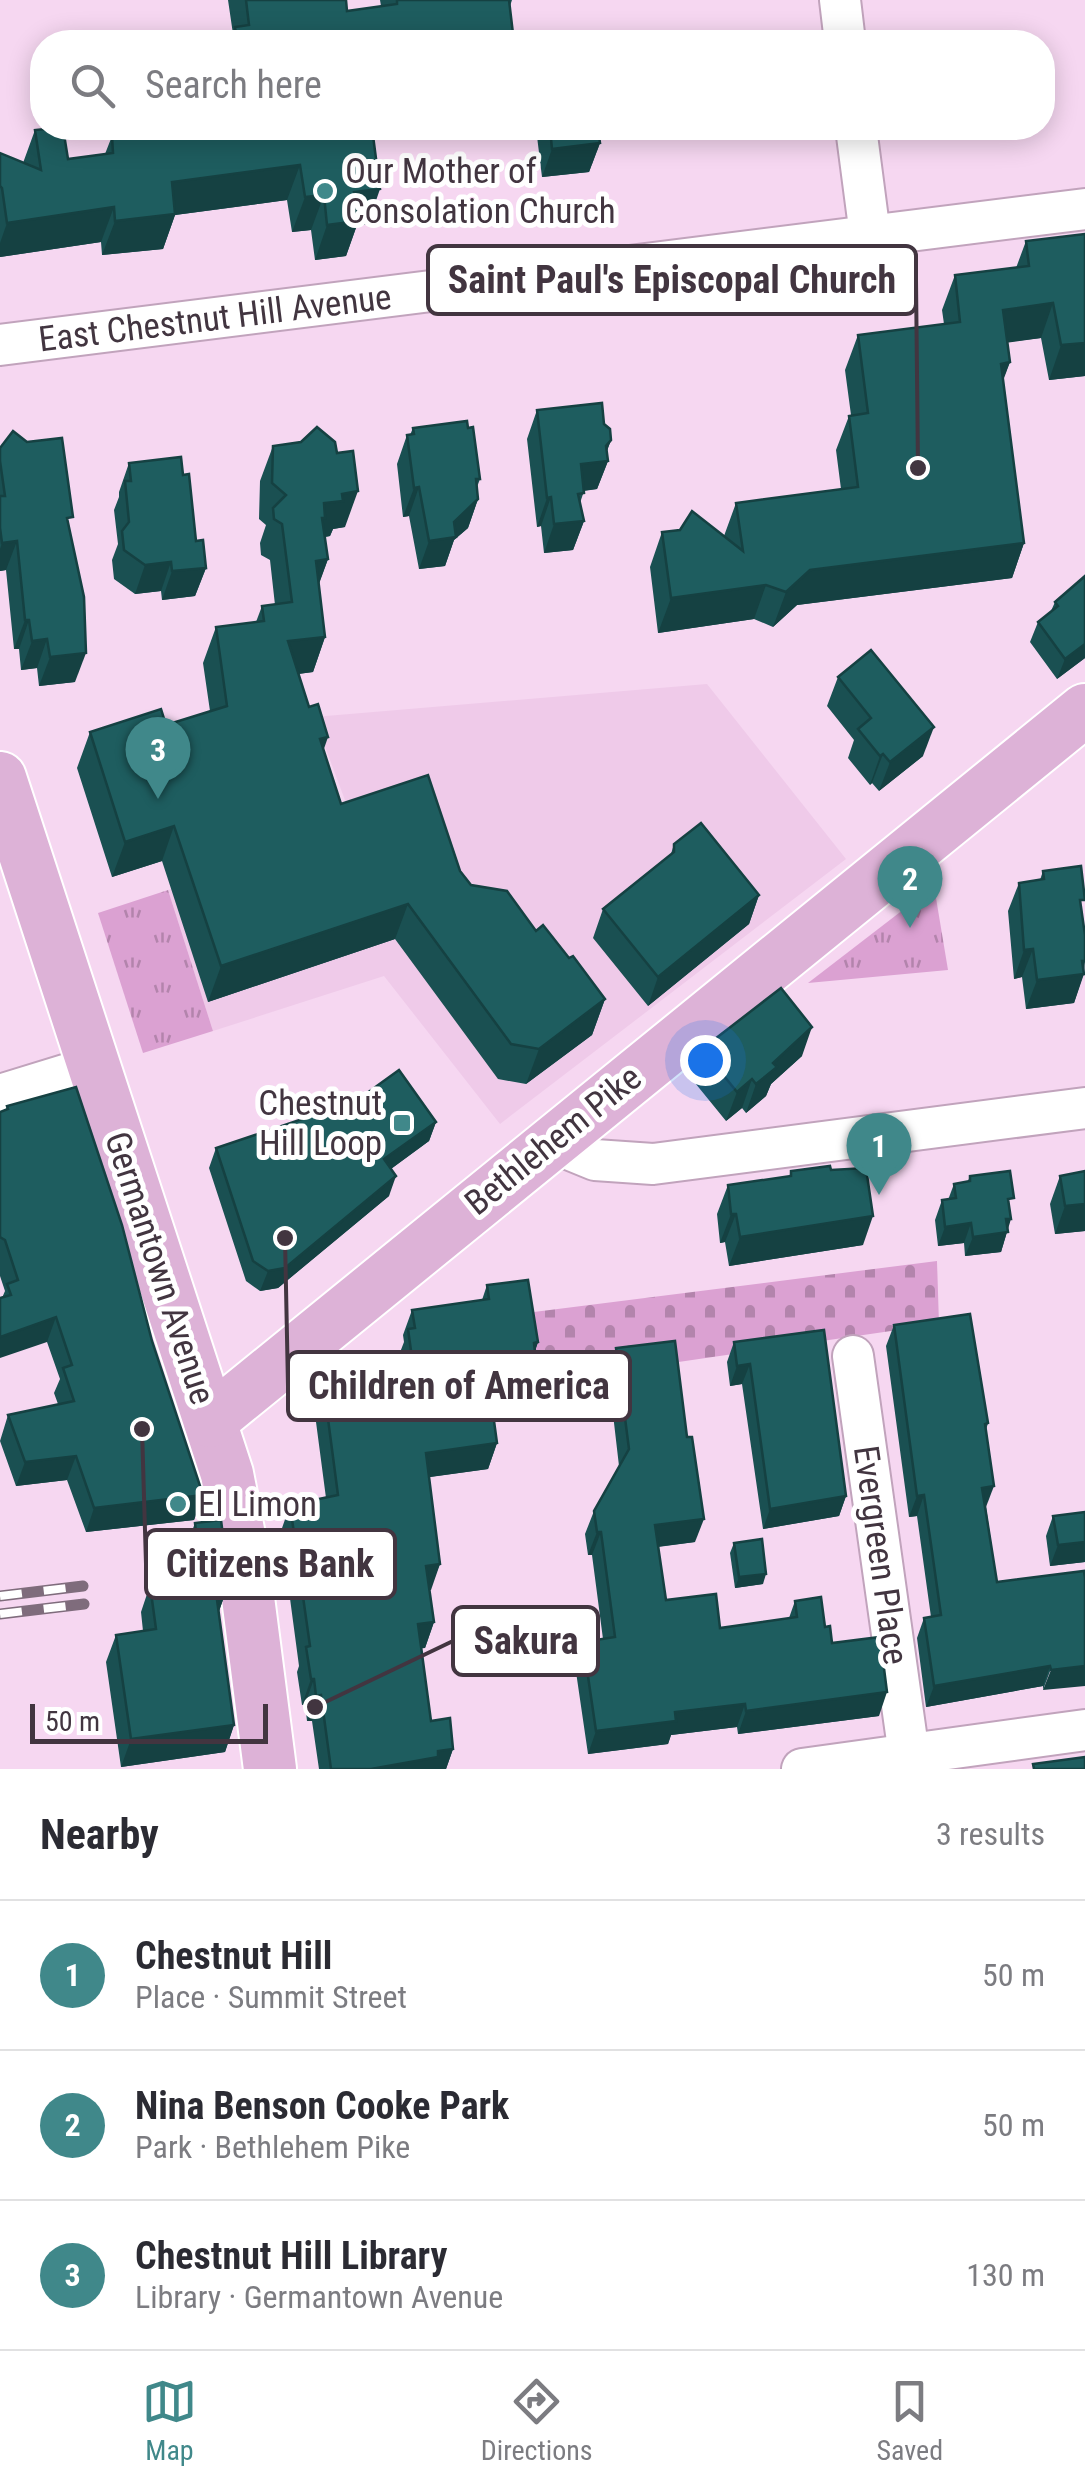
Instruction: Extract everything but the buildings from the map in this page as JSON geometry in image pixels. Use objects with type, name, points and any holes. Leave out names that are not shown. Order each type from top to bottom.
[{"type":"main road","name":"Bethlehem Pike","points":[[210,1421],[1085,710]]},
{"type":"main road","name":"Germantown Avenue","points":[[0,778],[210,1421],[235,1511],[270,1769]]},
{"type":"street","points":[[840,0],[844,30]]},
{"type":"street","points":[[858,140],[870,236]]},
{"type":"street","name":"East Chestnut Hill Avenue","points":[[0,346],[1085,209]]},
{"type":"street","points":[[0,1095],[94,1066]]},
{"type":"street","points":[[551,1142],[595,1160],[652,1164],[1085,1108]]},
{"type":"street","name":"Evergreen Place","points":[[854,1356],[890,1761]]},
{"type":"street","points":[[802,1769],[890,1761],[1085,1730]]},
{"type":"shaded area","points":[[707,684],[846,859],[500,1124],[384,976],[213,1031],[168,890],[355,827],[314,717]]},
{"type":"green space","points":[[934,886],[948,970],[808,983]]},
{"type":"green space","points":[[168,890],[213,1031],[143,1053],[98,913]]},
{"type":"green space","points":[[937,1261],[939,1324],[528,1384],[518,1314]]},
{"type":"railway","points":[[0,1596],[83,1586]]},
{"type":"railway","points":[[0,1614],[84,1604]]},
{"type":"place","name":"Our Mother of Consolation Church","points":[[325,191]]},
{"type":"place","name":"Saint Paul's Episcopal Church","points":[[918,468]]},
{"type":"place","name":"Chestnut Hill Library","points":[[158,799]]},
{"type":"place","name":"Nina Benson Cooke Park","points":[[910,928]]},
{"type":"place","name":"Chestnut Hill Loop","points":[[402,1123]]},
{"type":"place","name":"Chestnut Hill","points":[[879,1195]]},
{"type":"place","name":"Children of America","points":[[285,1238]]},
{"type":"place","name":"Citizens Bank","points":[[142,1429]]},
{"type":"place","name":"El Limon","points":[[178,1504]]},
{"type":"place","name":"Sakura","points":[[315,1707]]}]
